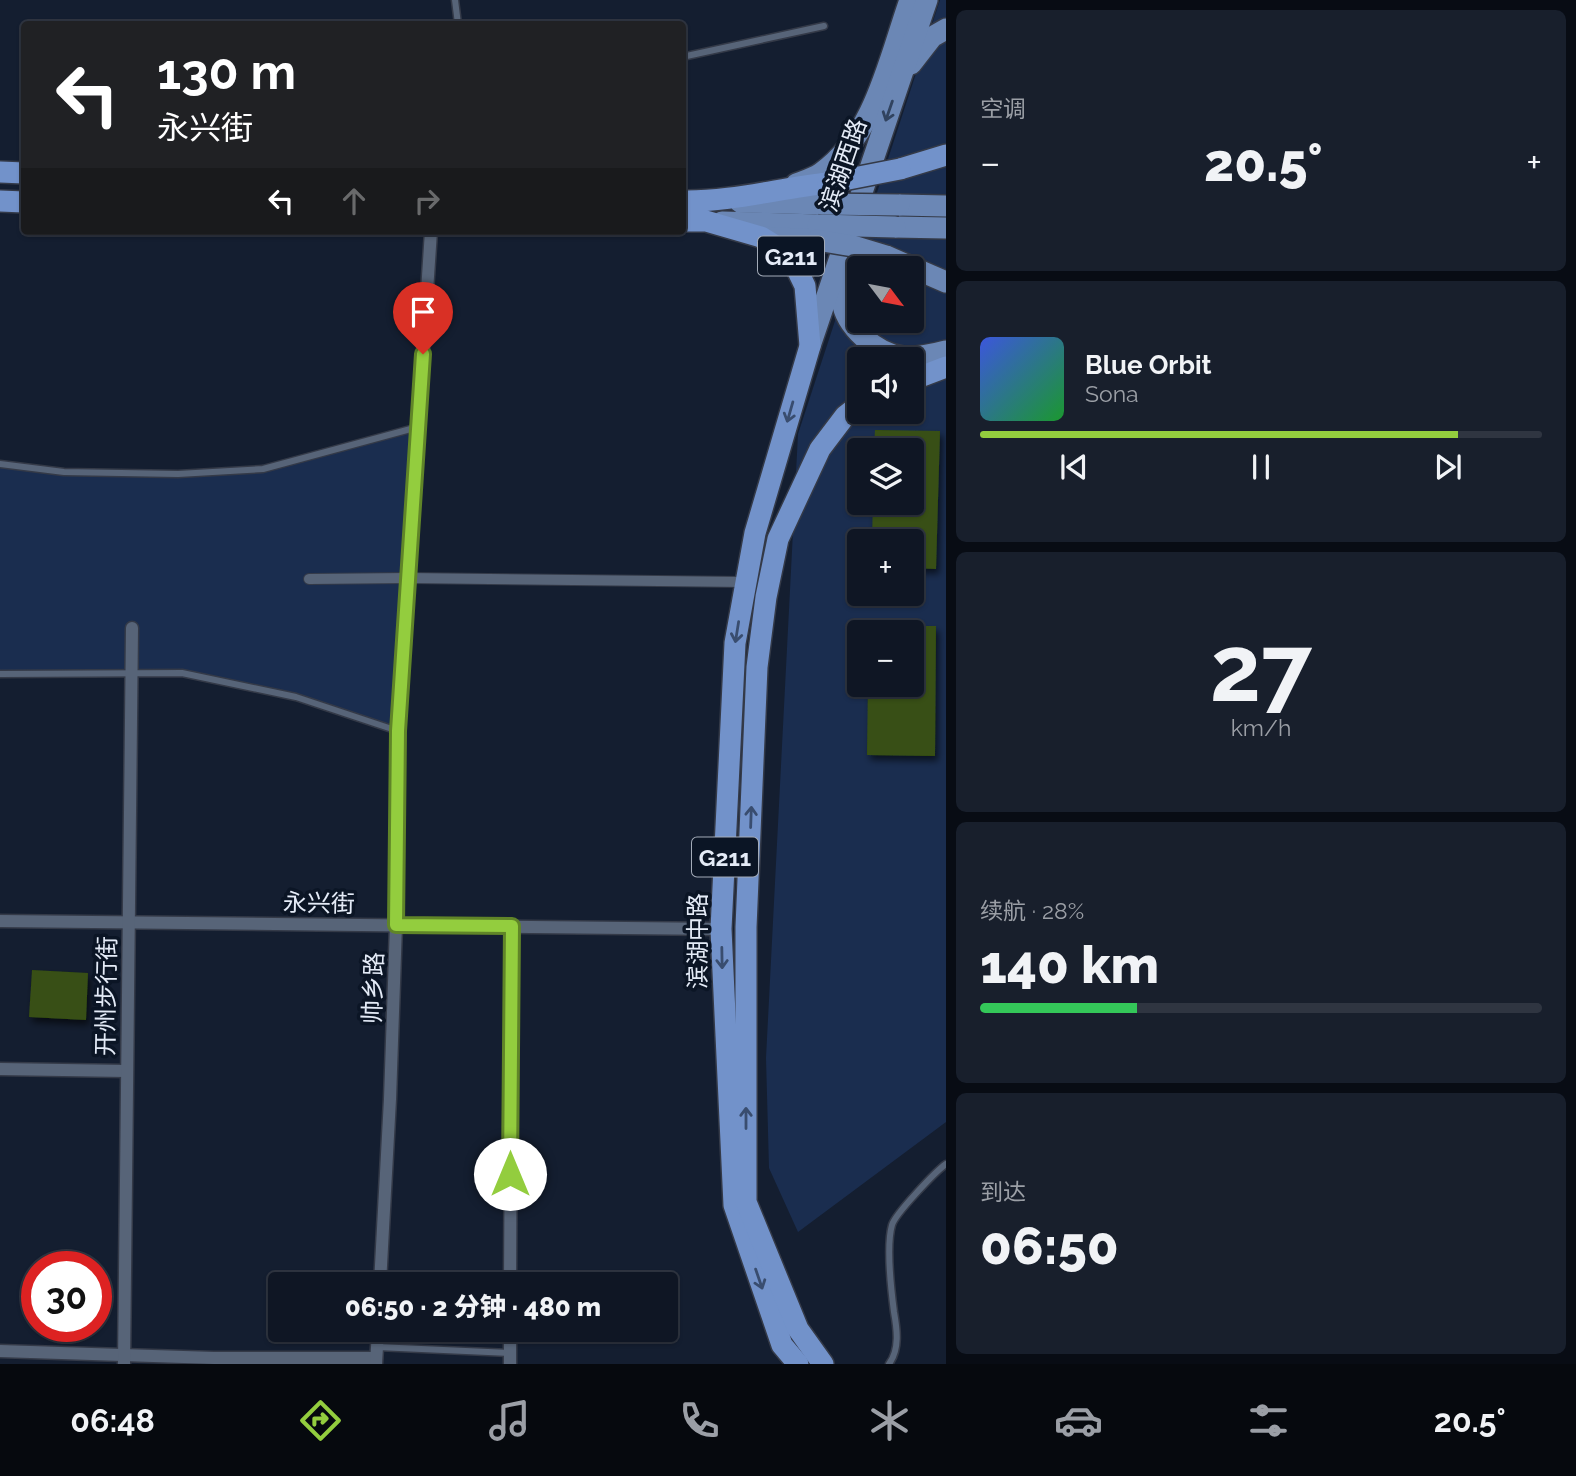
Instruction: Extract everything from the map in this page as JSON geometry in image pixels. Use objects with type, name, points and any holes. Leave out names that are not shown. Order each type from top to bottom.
[{"type":"highway","name":"G211","points":[[686,219],[789,187],[828,183],[900,169],[946,155]]},
{"type":"highway","points":[[0,172],[21,173]]},
{"type":"highway","points":[[0,201],[21,202]]},
{"type":"highway","name":"G211","points":[[686,203],[761,237],[790,255],[805,286],[810,346]]},
{"type":"highway","name":"滨湖中路","points":[[798,1364],[782,1345],[734,1205],[721,929],[735,643],[755,533],[810,346]]},
{"type":"highway","points":[[924,375],[946,367]]},
{"type":"highway","name":"滨湖中路","points":[[823,1364],[798,1329],[746,1202],[746,927],[757,667],[766,597],[778,539],[820,449],[847,414]]},
{"type":"main road","points":[[789,187],[820,174],[846,150],[863,127],[910,0]]},
{"type":"main road","name":"滨湖西路","points":[[810,346],[927,0]]},
{"type":"main road","points":[[900,79],[932,37],[946,29]]},
{"type":"main road","points":[[761,237],[899,205],[946,206]]},
{"type":"main road","points":[[707,211],[819,223],[946,228]]},
{"type":"main road","points":[[819,223],[853,246],[886,256],[946,282]]},
{"type":"main road","points":[[846,237],[842,300],[857,331],[875,346],[900,357],[922,357],[946,351]]},
{"type":"street","name":"帅乡路","points":[[381,1272],[396,925],[398,731],[431,235]]},
{"type":"street","points":[[309,579],[745,582]]},
{"type":"street","name":"开州步行街","points":[[125,1360],[132,628]]},
{"type":"street","name":"永兴街","points":[[0,921],[721,929]]},
{"type":"street","points":[[510,1272],[512,926]]},
{"type":"street","points":[[0,1069],[126,1071]]},
{"type":"street","points":[[0,1351],[31,1358],[125,1360],[376,1357]]},
{"type":"lane","points":[[455,0],[458,21]]},
{"type":"lane","points":[[686,56],[824,26]]},
{"type":"lane","points":[[0,464],[64,472],[178,474],[263,469],[418,427]]},
{"type":"lane","points":[[0,674],[182,673],[296,696],[398,731]]},
{"type":"lane","points":[[889,1364],[895,1355],[897,1329],[889,1274],[892,1223],[936,1171],[946,1164]]},
{"type":"lane","points":[[376,1357],[510,1359]]},
{"type":"shaded area","points":[[940,0],[946,0],[946,1122],[798,1232],[769,1168],[766,1058],[798,434],[847,284],[847,333],[924,333],[924,256],[856,256]]},
{"type":"shaded area","points":[[418,427],[398,731],[296,697],[182,673],[0,674],[0,464],[64,472],[178,474],[263,469]]},
{"type":"building","points":[[875,430],[940,431],[936,569],[924,568],[924,529],[872,529],[873,515],[924,515],[924,438],[875,438]]},
{"type":"building","points":[[924,626],[936,626],[935,756],[867,755],[868,697],[924,697]]},
{"type":"building","points":[[32,970],[88,973],[86,1020],[29,1017]]},
{"type":"route","points":[[423,354],[398,731],[396,925],[512,926],[510,1174]]}]
